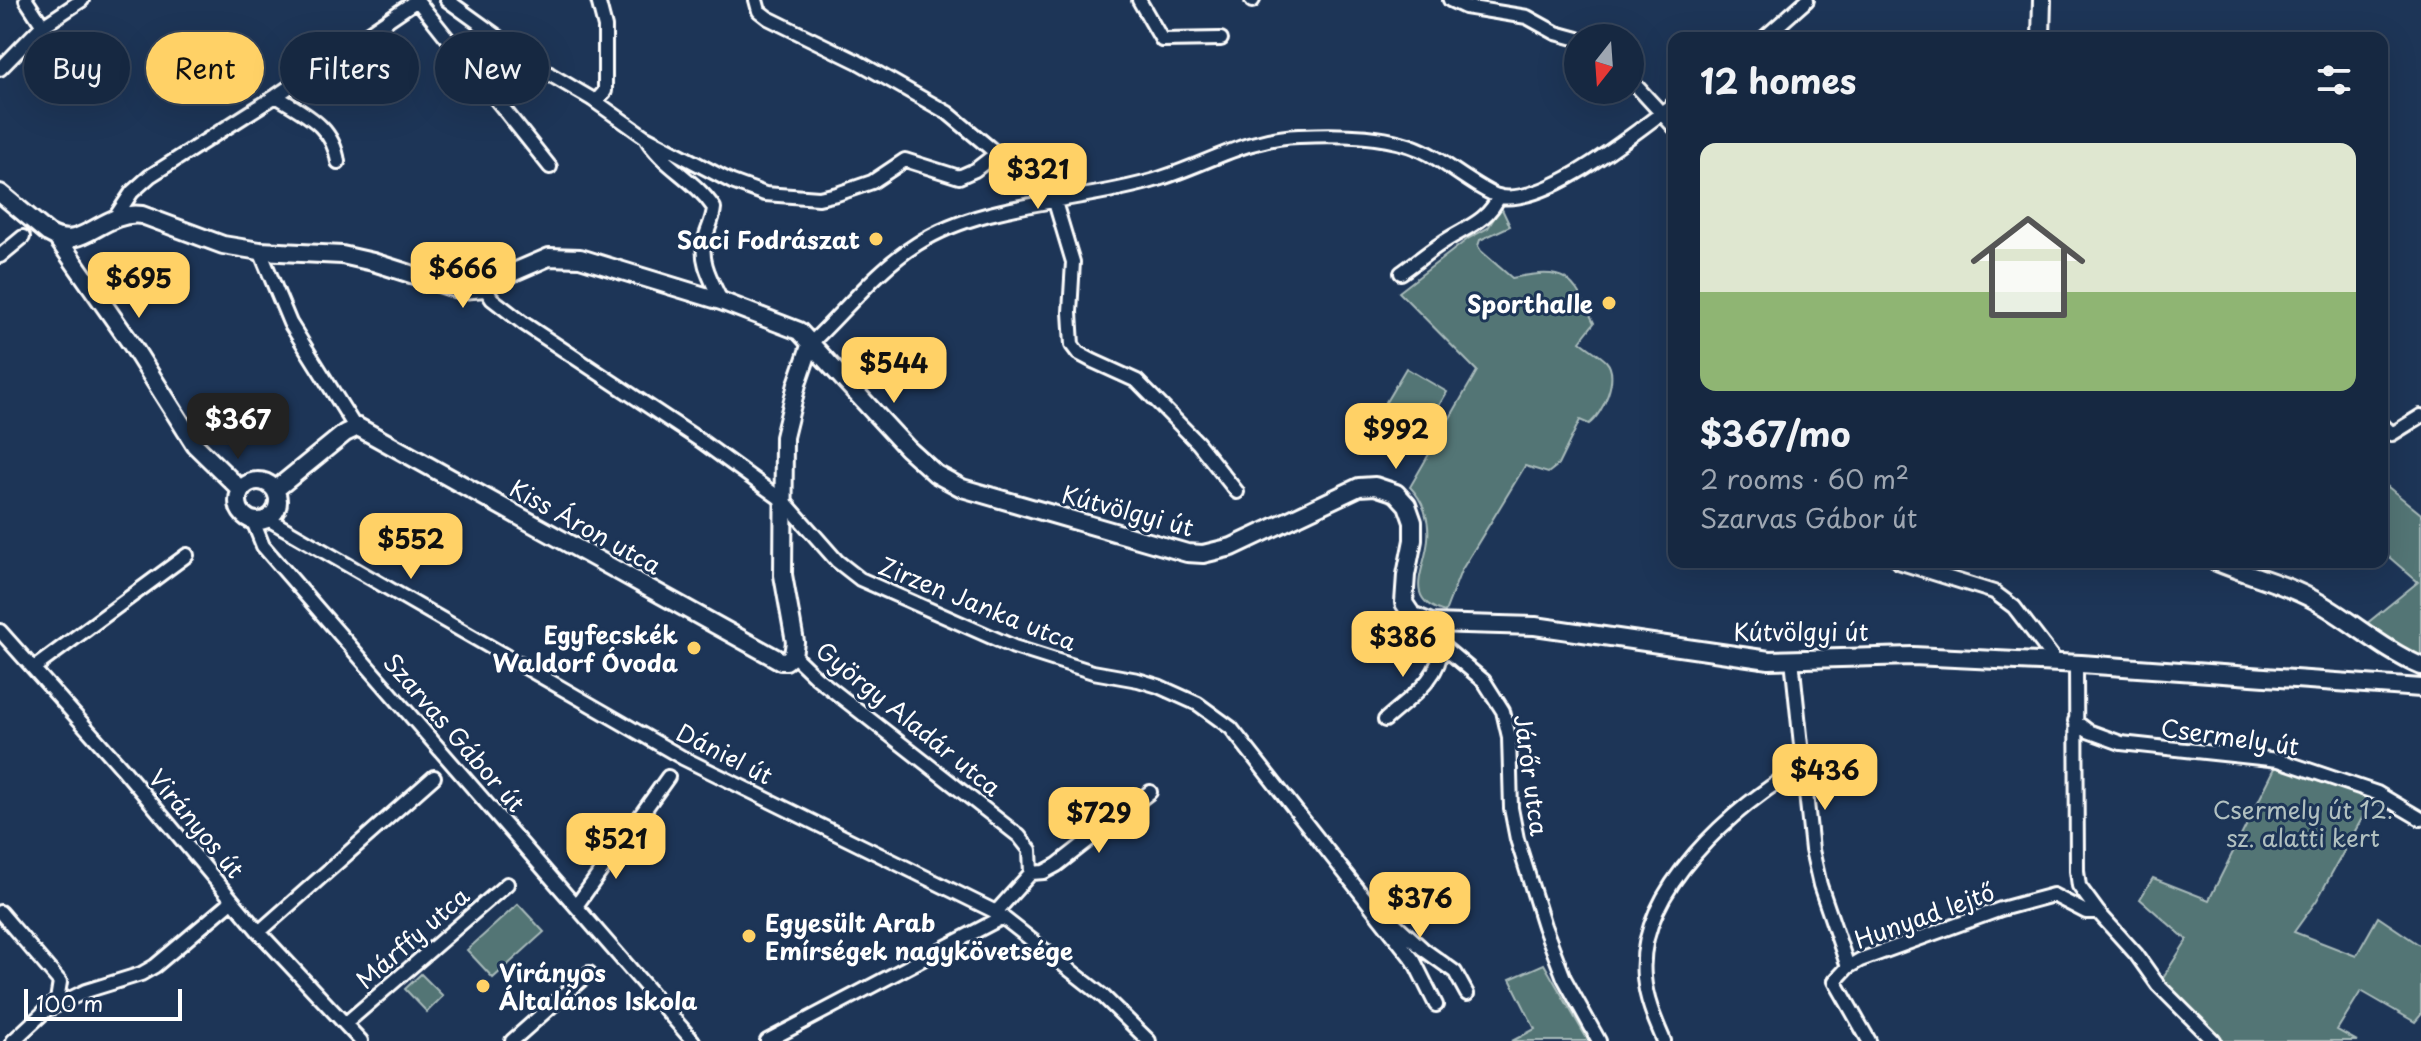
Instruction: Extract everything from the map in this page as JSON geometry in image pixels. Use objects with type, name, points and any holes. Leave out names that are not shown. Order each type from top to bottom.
[{"type":"street","points":[[26,0],[43,26]]},
{"type":"street","points":[[0,69],[43,26],[82,0]]},
{"type":"street","points":[[116,216],[132,192],[150,176],[276,96],[417,0],[550,167]]},
{"type":"street","points":[[447,0],[551,75],[592,99],[644,136],[732,182],[765,194],[785,198],[819,198],[872,182],[905,160],[959,177],[975,170],[997,153]]},
{"type":"street","points":[[592,99],[597,100],[605,91],[605,27],[598,0]]},
{"type":"street","points":[[756,0],[759,11],[768,18],[794,29],[948,113],[1055,202],[1073,262],[1072,345],[1078,353],[1137,381],[1198,443],[1237,492]]},
{"type":"street","points":[[1139,0],[1162,40],[1221,39]]},
{"type":"street","points":[[1450,0],[1465,7],[1527,17],[1564,35]]},
{"type":"street","points":[[1771,32],[1807,0]]},
{"type":"street","points":[[2041,32],[2042,0]]},
{"type":"street","points":[[1644,94],[1668,121]]},
{"type":"street","points":[[276,96],[320,123],[336,148],[338,162]]},
{"type":"street","points":[[1401,273],[1493,211],[1499,196],[1511,197],[1547,189],[1633,135],[1668,108]]},
{"type":"street","points":[[644,136],[664,160],[703,191],[714,208],[704,241],[704,262],[721,301]]},
{"type":"street","name":"György Aladár utca","points":[[1031,873],[1030,850],[1019,836],[828,687],[793,655],[795,642],[783,575],[784,437],[811,343],[903,253],[920,241],[978,217],[1160,179],[1256,141],[1300,136],[1376,138],[1410,145],[1460,172],[1487,192],[1499,196]]},
{"type":"street","points":[[0,193],[57,238],[132,345],[195,445],[241,490]]},
{"type":"street","points":[[57,238],[76,238],[116,216],[142,215],[223,245],[260,251],[342,255],[461,290],[485,288]]},
{"type":"street","points":[[0,256],[23,237]]},
{"type":"street","points":[[260,251],[290,323],[355,427],[275,490]]},
{"type":"street","name":"Kútvölgyi út","points":[[485,288],[537,260],[559,256],[580,258],[721,301],[799,331],[907,448],[936,474],[973,493],[1179,551],[1217,552],[1359,487],[1386,488],[1396,493],[1407,505],[1413,522],[1404,603],[1412,615],[1431,623],[1535,626],[1740,657],[1792,659],[1899,655],[2421,688]]},
{"type":"street","name":"Zirzen Janka utca","points":[[485,288],[492,299],[523,323],[701,441],[785,502],[837,561],[876,588],[1026,651],[1093,672],[1158,686],[1216,716],[1231,728],[1414,961],[1436,1005]]},
{"type":"street","points":[[2388,429],[2397,433],[2421,416]]},
{"type":"street","name":"Kiss Áron utca","points":[[355,427],[781,661],[793,655]]},
{"type":"street","points":[[258,481],[275,490],[278,507],[261,520],[243,515],[239,507],[241,490],[249,483],[258,481]]},
{"type":"street","name":"Szarvas Gábor út","points":[[261,520],[263,546],[693,1041]]},
{"type":"street","name":"Dániel út","points":[[261,520],[683,758],[1000,915],[1103,996],[1149,1041]]},
{"type":"street","points":[[34,668],[187,555]]},
{"type":"street","points":[[1917,568],[1994,592],[2014,607],[2057,663]]},
{"type":"street","points":[[2235,568],[2315,600],[2389,650],[2421,666]]},
{"type":"street","name":"Járőr utca","points":[[1431,623],[1441,645],[1484,681],[1503,711],[1509,737],[1511,808],[1517,839],[1564,978],[1599,1041]]},
{"type":"street","name":"Virányos út","points":[[0,631],[122,768],[259,932],[361,1041]]},
{"type":"street","points":[[1385,720],[1433,674],[1439,663],[1441,645]]},
{"type":"street","points":[[1792,659],[1812,850],[1848,967]]},
{"type":"street","name":"Hunyad lejtő","points":[[2076,664],[2079,886],[2158,985],[2214,1041]]},
{"type":"street","name":"Csermely út","points":[[2075,721],[2088,731],[2121,743],[2279,760],[2377,793],[2421,819]]},
{"type":"street","points":[[1664,1041],[1648,1001],[1644,974],[1647,945],[1669,887],[1692,856],[1734,816],[1772,784],[1802,767]]},
{"type":"street","points":[[259,932],[434,777]]},
{"type":"street","points":[[576,906],[668,777]]},
{"type":"street","points":[[767,1041],[1000,915],[1031,873],[1044,872],[1057,865],[1150,792]]},
{"type":"street","name":"Márffy utca","points":[[345,1024],[507,884]]},
{"type":"street","name":"Hunyad lejtő","points":[[1869,1041],[1835,981],[1848,967],[1945,928],[2053,895],[2086,912],[2098,912]]},
{"type":"street","name":"Zirzen Janka utca","points":[[1366,899],[1397,923],[1423,949],[1455,972],[1467,994]]},
{"type":"street","points":[[51,1008],[86,991],[141,974],[155,966],[232,901]]},
{"type":"street","points":[[0,912],[60,982],[86,991]]},
{"type":"street","points":[[512,1041],[589,973]]},
{"type":"street","points":[[13,1041],[51,1008],[57,1000],[60,982]]},
{"type":"green space","points":[[1501,207],[1510,226],[1480,240],[1478,246],[1481,251],[1512,278],[1556,275],[1573,285],[1594,323],[1580,341],[1606,361],[1610,368],[1610,385],[1600,412],[1589,424],[1580,420],[1558,465],[1548,473],[1525,466],[1461,571],[1445,612],[1432,606],[1420,591],[1428,525],[1422,504],[1410,487],[1477,371],[1399,292],[1469,238],[1488,228]]},
{"type":"green space","points":[[1406,368],[1447,392],[1424,431],[1383,407]]},
{"type":"green space","points":[[2388,487],[2421,514],[2421,666],[2360,629],[2418,582],[2388,556]]},
{"type":"green space","name":"Csermely út 12. sz. alatti kert","points":[[2279,760],[2376,793],[2317,900],[2294,932],[2356,956],[2378,917],[2421,946],[2421,1015],[2415,1022],[2361,991],[2337,1030],[2357,1041],[2214,1041],[2158,985],[2187,940],[2140,899],[2153,878],[2209,900]]},
{"type":"green space","points":[[518,904],[544,932],[493,978],[467,950]]},
{"type":"green space","points":[[1544,964],[1589,1041],[1512,1041],[1535,1029],[1510,979]]},
{"type":"green space","points":[[421,974],[443,996],[427,1012],[405,989]]},
{"type":"place","name":"Saci Fodrászat","points":[[876,239]]},
{"type":"place","name":"Sporthalle","points":[[1609,303]]},
{"type":"place","name":"Egyfecskék Waldorf Óvoda","points":[[694,648]]},
{"type":"place","name":"Egyesült Arab Emírségek nagykövetsége","points":[[749,936]]},
{"type":"place","name":"Virányos Általános Iskola","points":[[483,986]]}]
